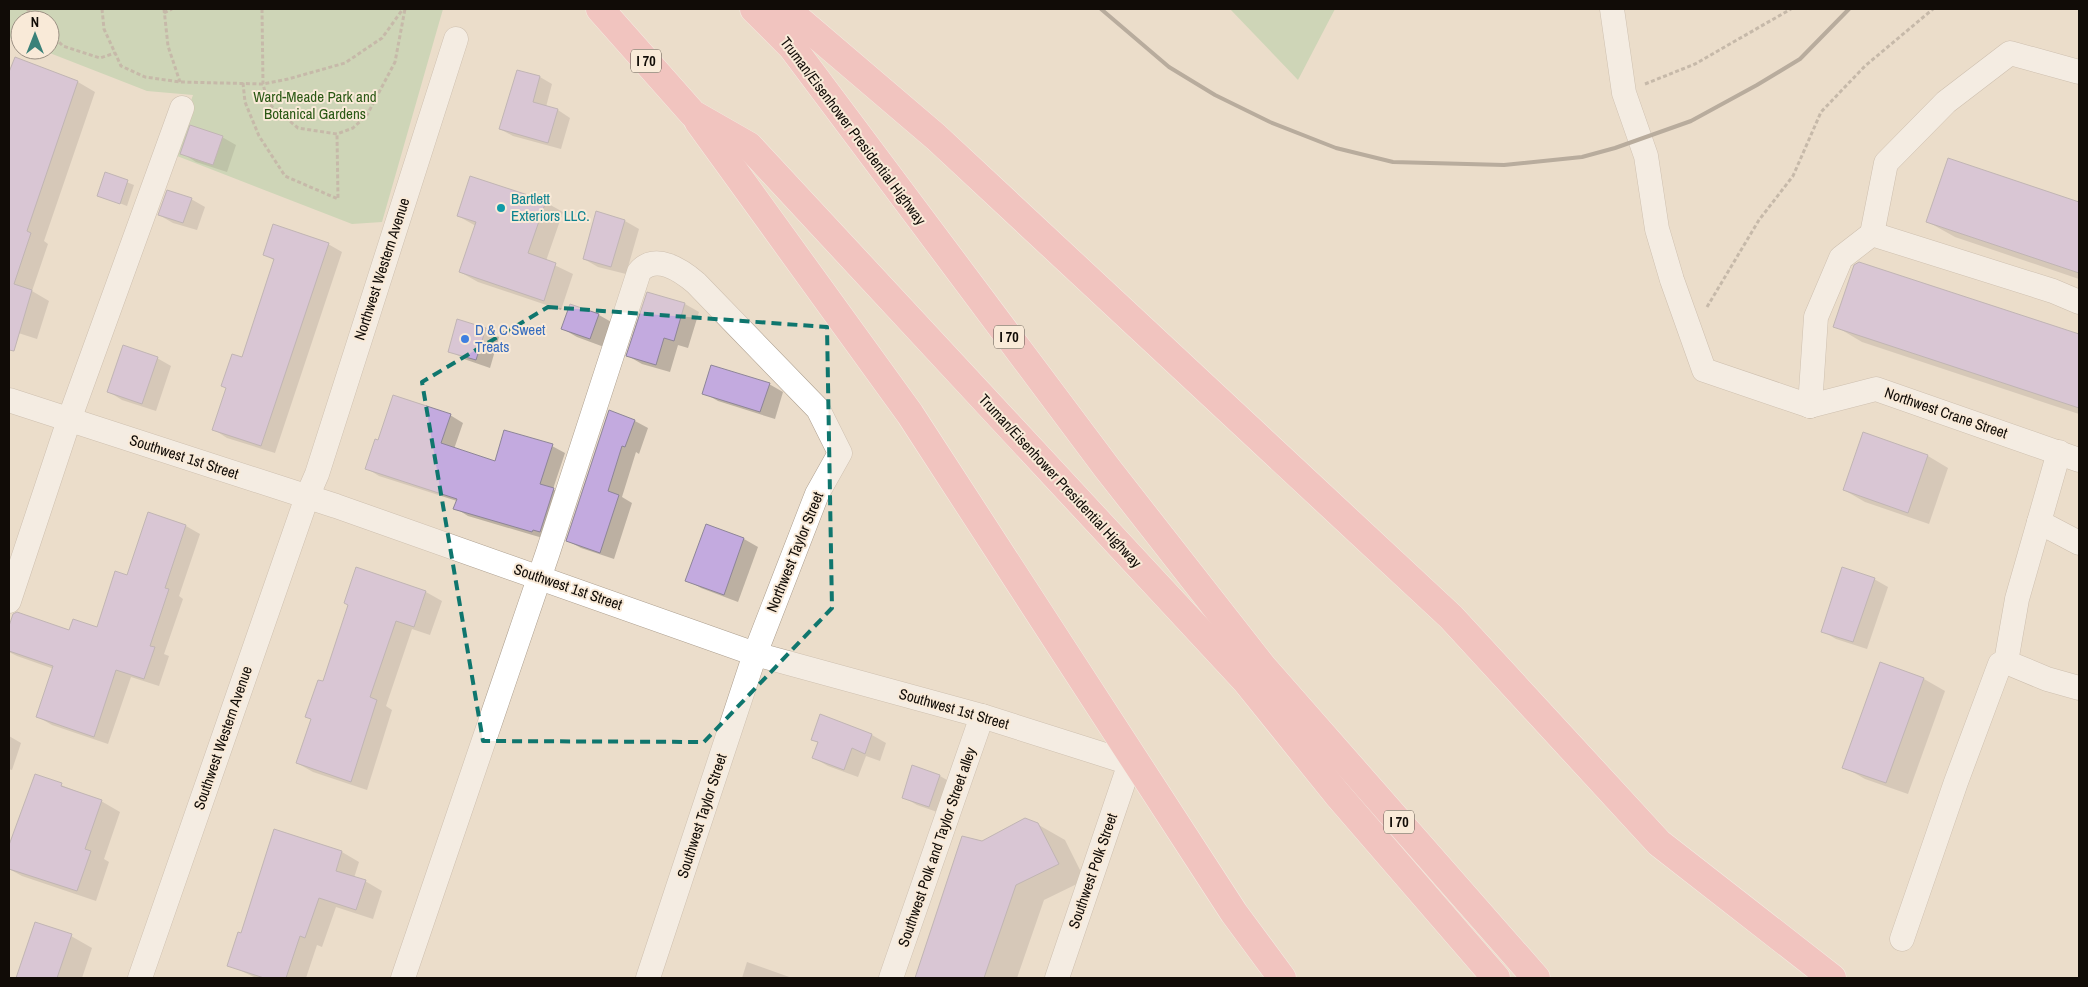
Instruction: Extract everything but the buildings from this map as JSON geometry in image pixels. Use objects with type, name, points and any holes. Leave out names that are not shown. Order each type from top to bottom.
[{"type":"highway","name":"Truman/Eisenhower Presidential Highway","points":[[600,9],[693,114],[749,146],[1254,674],[1536,978]]},
{"type":"highway","name":"Truman/Eisenhower Presidential Highway","points":[[754,9],[792,48],[1107,468],[1254,674],[1336,794],[1496,978]]},
{"type":"highway","points":[[786,9],[936,137],[1450,617],[1659,843],[1832,978]]},
{"type":"highway","points":[[693,114],[910,414],[1234,913],[1282,978]]},
{"type":"street","points":[[1612,9],[1624,93],[1646,156],[1657,229],[1672,280],[1704,370],[1810,406],[1816,317],[1841,258],[1872,234],[1886,163],[1954,97],[2010,54],[2079,72]]},
{"type":"street","name":"Northwest Western Avenue","points":[[307,497],[317,474],[456,39]]},
{"type":"street","points":[[9,601],[69,420],[182,108]]},
{"type":"street","points":[[1872,234],[2053,291],[2079,302]]},
{"type":"street","name":"Northwest Taylor Street","points":[[539,577],[640,272],[648,265],[662,264],[674,267],[696,283],[818,409],[840,453],[816,494],[755,654]]},
{"type":"street","name":"Northwest Crane Street","points":[[1810,406],[1876,389],[2069,456]]},
{"type":"street","name":"Southwest 1st Street","points":[[9,400],[307,497],[755,654],[982,716],[1130,763]]},
{"type":"street","points":[[2006,662],[2017,599],[2039,522],[2069,456]]},
{"type":"street","name":"Southwest Western Avenue","points":[[140,978],[307,497]]},
{"type":"street","points":[[2039,522],[2079,543]]},
{"type":"street","points":[[403,978],[539,577]]},
{"type":"street","name":"Southwest Taylor Street","points":[[648,978],[755,654]]},
{"type":"street","points":[[1902,939],[2000,664],[2006,662],[2047,679],[2079,688]]},
{"type":"street","name":"Southwest Polk and Taylor Street alley","points":[[891,978],[982,716]]},
{"type":"street","name":"Southwest Polk Street","points":[[1056,978],[1130,763]]},
{"type":"path","points":[[102,9],[104,29],[121,66],[145,77],[180,82],[263,84],[345,63],[382,38],[404,9]]},
{"type":"path","points":[[172,9],[164,11],[168,46],[180,82]]},
{"type":"path","points":[[262,9],[263,84],[268,103],[298,128],[336,134],[353,128],[368,115],[395,62],[404,9]]},
{"type":"path","points":[[1624,93],[1695,64],[1791,9]]},
{"type":"path","points":[[1691,334],[1759,220],[1793,176],[1821,112],[1865,66],[1933,9]]},
{"type":"path","points":[[60,43],[63,46],[100,58],[115,53]]},
{"type":"path","points":[[243,83],[245,102],[259,136],[285,176],[338,199],[336,134]]},
{"type":"highlighted area","points":[[548,307],[827,327],[832,608],[704,742],[483,741],[422,382]]},
{"type":"green space","name":"Ward-Meade Park and Botanical Gardens","points":[[9,9],[443,9],[382,222],[352,224],[172,154],[193,95],[147,91],[60,57],[60,10],[10,10],[9,37]]},
{"type":"green space","points":[[1230,9],[1335,9],[1298,80]]},
{"type":"railway","points":[[1101,9],[1169,67],[1215,95],[1270,122],[1336,148],[1393,162],[1504,165],[1582,157],[1615,148],[1691,121],[1800,59],[1849,9]]},
{"type":"place","name":"Bartlett Exteriors LLC.","points":[[501,208]]},
{"type":"place","name":"D & C Sweet Treats","points":[[465,339]]}]
